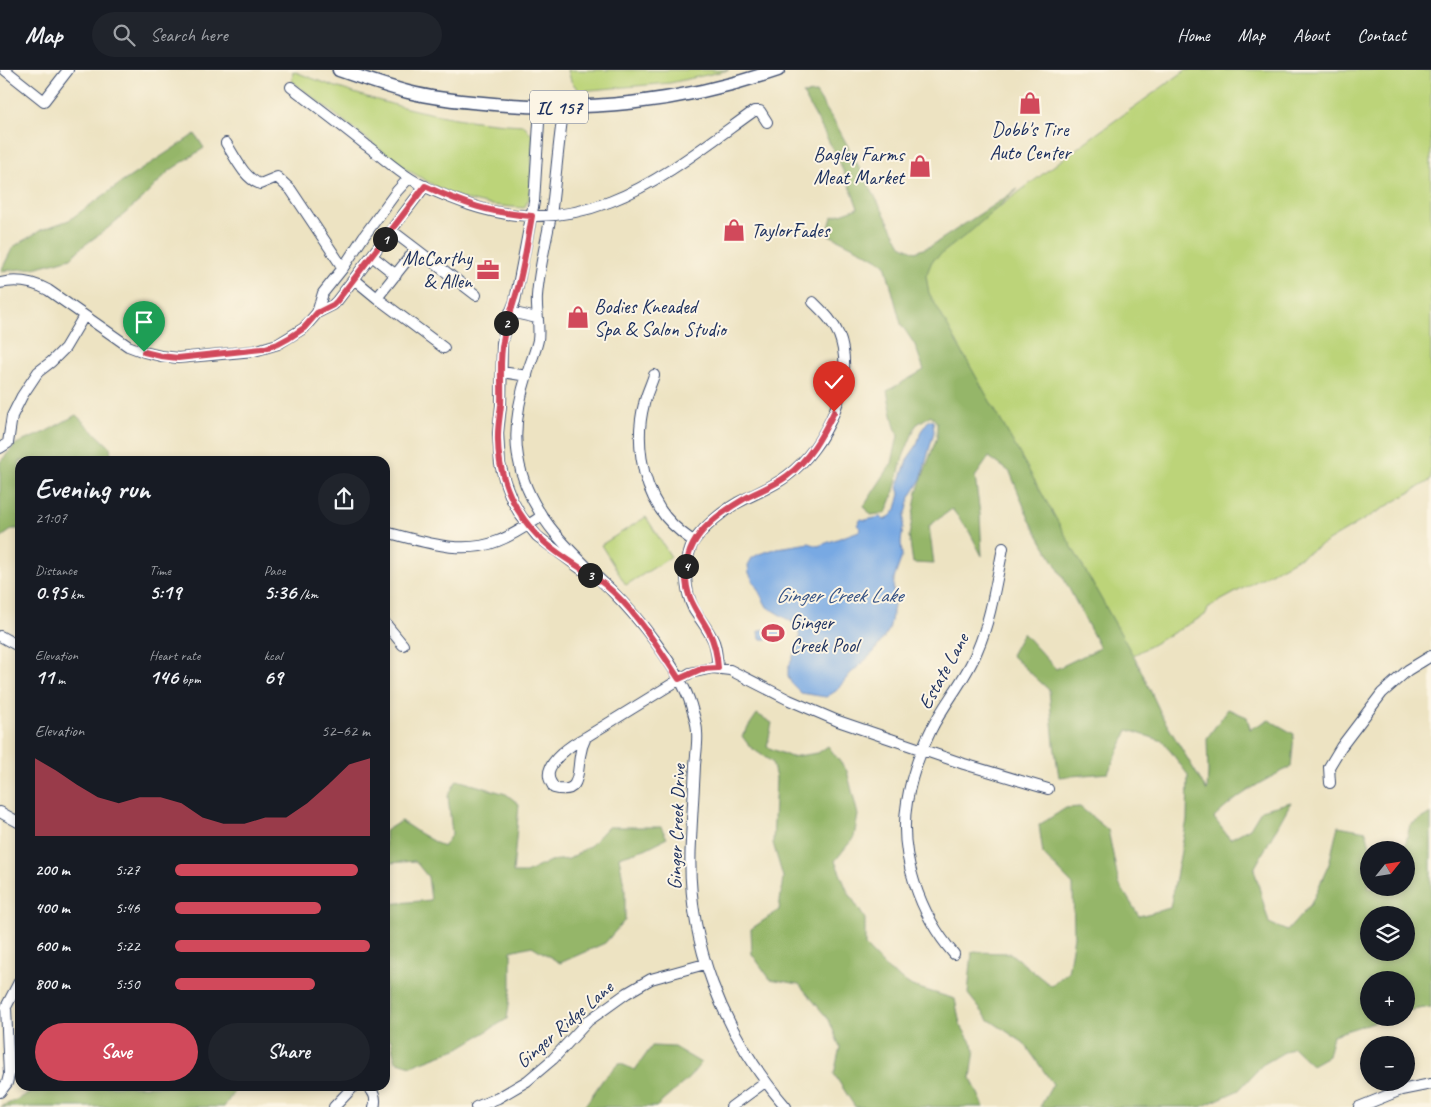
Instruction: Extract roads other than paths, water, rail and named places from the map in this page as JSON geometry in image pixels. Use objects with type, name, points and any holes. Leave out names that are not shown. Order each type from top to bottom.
[{"type":"main road","name":"IL 157","points":[[339,70],[409,92],[458,101],[540,107],[613,106],[657,100],[738,83],[778,70]]},
{"type":"street","points":[[5,70],[44,101],[68,70]]},
{"type":"street","points":[[291,87],[409,178],[459,201],[484,210],[532,216],[590,209],[619,199],[643,188],[670,171],[754,111],[760,111],[767,122]]},
{"type":"street","name":"Ginger Creek Drive","points":[[540,107],[532,216],[515,301],[510,312],[502,343],[498,434],[500,464],[512,500],[528,525],[556,551],[603,583]]},
{"type":"street","name":"Ginger Creek Drive","points":[[564,107],[551,215],[537,295],[538,339],[517,420],[516,440],[518,457],[527,490],[542,516],[572,553],[641,624],[679,679],[690,703],[697,731],[690,862],[692,905],[705,964],[731,1026],[765,1082],[786,1107]]},
{"type":"street","points":[[226,143],[247,176],[255,182],[260,184],[278,177],[291,190],[343,268]]},
{"type":"street","points":[[317,313],[323,293],[409,178]]},
{"type":"street","points":[[0,283],[17,281],[38,285],[128,346],[144,352],[178,358],[254,351],[278,344],[304,328],[317,313],[333,305],[425,186]]},
{"type":"street","points":[[391,230],[476,294]]},
{"type":"street","points":[[377,298],[416,249]]},
{"type":"street","points":[[352,256],[365,266]]},
{"type":"street","points":[[372,256],[396,275]]},
{"type":"street","points":[[354,279],[444,348]]},
{"type":"street","points":[[718,668],[714,642],[694,609],[686,584],[687,560],[693,541],[708,525],[725,511],[788,476],[813,450],[830,420],[840,393],[843,377],[841,343],[829,318],[813,302]]},
{"type":"street","points":[[510,312],[537,318]]},
{"type":"street","points":[[0,448],[4,448],[8,443],[12,416],[22,396],[38,372],[65,348],[84,316]]},
{"type":"street","points":[[502,372],[527,376]]},
{"type":"street","points":[[654,375],[644,404],[641,420],[640,439],[644,471],[660,509],[675,526],[693,541]]},
{"type":"street","points":[[390,533],[441,546],[464,548],[497,542],[542,516]]},
{"type":"street","name":"Estate Lane","points":[[954,954],[941,938],[922,900],[910,865],[906,843],[907,802],[922,750],[940,713],[968,671],[977,652],[989,612],[1003,548]]},
{"type":"street","points":[[390,629],[403,645]]},
{"type":"street","points":[[0,636],[15,644]]},
{"type":"street","points":[[1330,783],[1329,767],[1341,747],[1382,693],[1404,673],[1431,656]]},
{"type":"street","points":[[586,737],[580,753],[579,771],[574,785],[569,789],[563,790],[554,788],[548,778],[549,771],[560,755],[574,743],[679,679],[701,669],[718,668],[736,672],[822,715],[922,750],[1048,789]]},
{"type":"street","points":[[0,812],[15,820]]},
{"type":"street","name":"Ginger Ridge Lane","points":[[476,1107],[498,1098],[527,1081],[554,1059],[588,1021],[627,992],[651,979],[705,964]]},
{"type":"street","points":[[0,1092],[7,1083],[9,1075],[6,1007],[15,990]]},
{"type":"street","points":[[731,1107],[765,1082]]},
{"type":"street","points":[[1359,1107],[1401,1090],[1431,1084]]},
{"type":"street","points":[[334,1107],[349,1091]]},
{"type":"street","points":[[372,1091],[376,1099],[374,1107]]},
{"type":"water","name":"Ginger Creek Lake","points":[[929,420],[933,421],[934,432],[921,479],[910,497],[905,514],[901,542],[902,556],[894,579],[894,606],[889,630],[874,652],[850,674],[836,691],[826,697],[801,693],[788,677],[788,669],[800,639],[798,629],[792,622],[767,607],[749,573],[748,565],[752,558],[759,554],[778,548],[809,543],[818,546],[859,531],[860,528],[857,525],[861,519],[866,520],[880,517],[884,520],[892,515],[896,509],[900,494],[898,486],[908,458],[917,445],[921,431]]},
{"type":"water","name":"Ginger Creek Pool","points":[[768,628],[785,628],[786,635],[775,639],[760,639],[759,631]]},
{"type":"place","name":"Dobb's Tire Auto Center","points":[[1030,103]]},
{"type":"place","name":"Bagley Farms Meat Market","points":[[920,166]]},
{"type":"place","name":"TaylorFades","points":[[734,230]]},
{"type":"place","name":"McCarthy & Allen","points":[[488,270]]},
{"type":"place","name":"Bodies Kneaded Spa & Salon Studio","points":[[578,317]]},
{"type":"place","name":"Ginger Creek Pool","points":[[773,633]]}]
